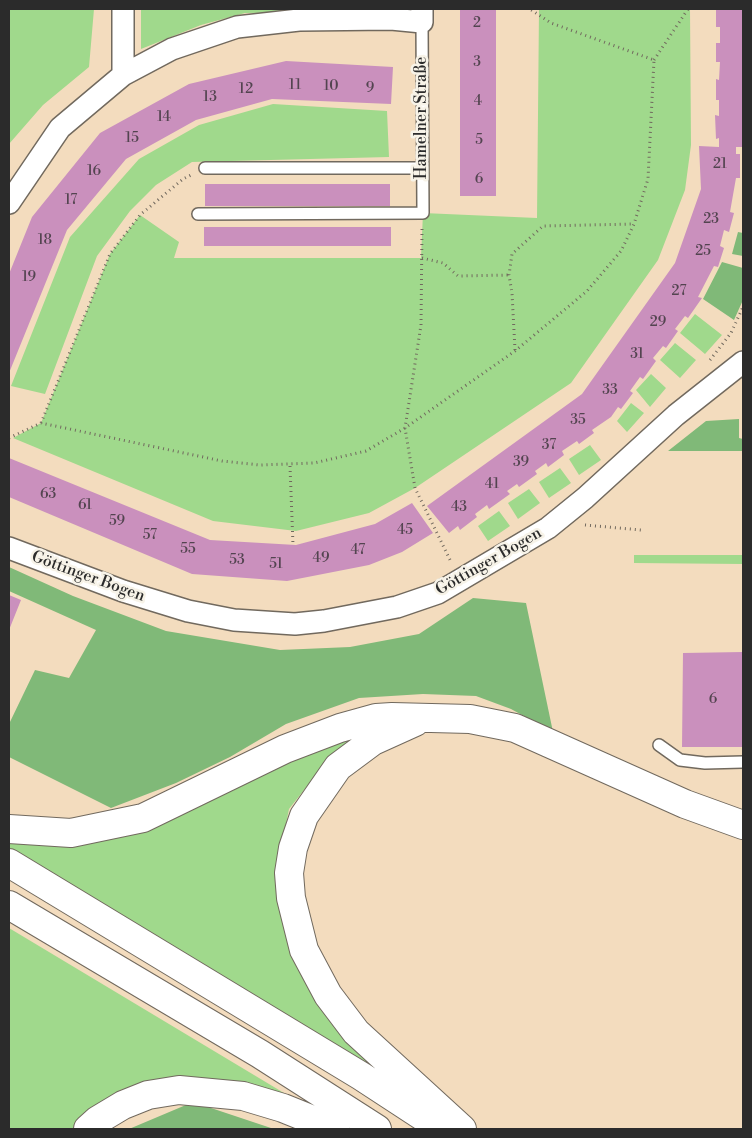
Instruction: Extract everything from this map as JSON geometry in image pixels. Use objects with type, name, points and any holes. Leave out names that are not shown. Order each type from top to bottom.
[{"type":"highway","points":[[9,829],[72,833],[143,818],[285,749],[340,728],[376,718],[470,719],[514,728],[685,804],[743,825]]},
{"type":"highway","points":[[421,719],[373,741],[338,767],[304,816],[292,856],[290,873],[291,898],[304,950],[328,995],[356,1032],[462,1129]]},
{"type":"highway","points":[[9,863],[352,1071],[442,1129]]},
{"type":"highway","points":[[9,905],[260,1054],[377,1129]]},
{"type":"highway","points":[[88,1129],[98,1120],[123,1104],[148,1095],[179,1090],[243,1096],[283,1108],[336,1129]]},
{"type":"street","points":[[123,9],[123,75]]},
{"type":"street","name":"Hamelner Straße","points":[[9,203],[60,128],[123,75],[172,49],[237,27],[299,20],[392,19],[422,15]]},
{"type":"street","name":"Göttinger Bogen","points":[[9,548],[123,591],[188,611],[234,620],[295,624],[324,621],[398,607],[438,593],[556,522],[676,415],[743,362]]},
{"type":"lane","name":"Hamelner Straße","points":[[422,15],[421,168],[423,213]]},
{"type":"lane","points":[[205,168],[421,168]]},
{"type":"lane","points":[[198,214],[423,213]]},
{"type":"lane","points":[[659,746],[680,760],[705,763],[743,762]]},
{"type":"path","points":[[530,9],[551,23],[654,60]]},
{"type":"path","points":[[9,438],[41,423],[222,461],[290,466],[314,464],[366,451],[404,428],[515,351],[587,291],[622,251],[634,224],[648,179],[654,60],[688,9]]},
{"type":"path","points":[[41,423],[110,254],[140,215],[182,179],[205,168]]},
{"type":"path","points":[[423,213],[421,324],[404,428],[415,488],[460,580]]},
{"type":"path","points":[[515,351],[512,293],[509,275],[512,254],[543,226],[634,224]]},
{"type":"path","points":[[422,258],[443,263],[458,276],[509,275]]},
{"type":"path","points":[[704,365],[731,333],[743,307]]},
{"type":"path","points":[[290,466],[293,545]]},
{"type":"path","points":[[556,522],[641,530]]},
{"type":"green space","points":[[9,9],[94,9],[89,67],[43,105],[9,144]]},
{"type":"green space","points":[[141,9],[406,9],[406,11],[245,13],[201,25],[141,49]]},
{"type":"green space","points":[[539,9],[690,9],[691,145],[685,190],[658,260],[571,383],[415,488],[369,513],[296,531],[213,521],[13,438],[41,423],[110,254],[140,215],[179,242],[174,258],[421,258],[423,213],[537,218]]},
{"type":"green space","points":[[273,104],[387,111],[389,157],[192,162],[156,185],[130,211],[97,256],[45,394],[11,386],[70,237],[139,159],[199,125]]},
{"type":"green space","points":[[738,232],[743,233],[743,256],[732,254]]},
{"type":"green space","points":[[722,262],[743,268],[743,300],[734,320],[703,299]]},
{"type":"green space","points":[[695,314],[722,335],[705,354],[680,333]]},
{"type":"green space","points":[[675,343],[696,360],[680,378],[660,360]]},
{"type":"green space","points":[[651,374],[666,388],[650,407],[636,390]]},
{"type":"green space","points":[[631,403],[644,413],[627,432],[617,421]]},
{"type":"green space","points":[[739,419],[739,438],[743,439],[743,451],[668,451],[706,421]]},
{"type":"green space","points":[[590,445],[601,460],[579,475],[569,459]]},
{"type":"green space","points":[[560,468],[571,483],[549,498],[539,482]]},
{"type":"green space","points":[[529,489],[540,503],[518,519],[508,503]]},
{"type":"green space","points":[[499,511],[510,526],[488,541],[478,526]]},
{"type":"green space","points":[[634,555],[743,555],[743,564],[634,563]]},
{"type":"green space","points":[[9,567],[73,596],[166,631],[280,650],[350,647],[419,634],[473,598],[526,603],[553,732],[511,709],[476,696],[423,694],[359,698],[286,724],[230,757],[176,783],[111,808],[9,757],[9,724],[35,670],[69,678],[96,630],[9,591]]},
{"type":"green space","points":[[372,730],[323,766],[289,809],[277,868],[284,917],[401,1089],[9,848],[9,838],[72,845],[284,761]]},
{"type":"green space","points":[[9,928],[319,1114],[171,1080],[120,1090],[75,1129],[9,1129]]},
{"type":"green space","points":[[193,1102],[274,1129],[129,1129]]},
{"type":"building","points":[[460,9],[496,9],[496,196],[460,196]]},
{"type":"building","points":[[716,9],[743,9],[743,147],[736,147],[736,154],[740,154],[740,178],[736,178],[730,212],[734,213],[729,232],[724,230],[720,246],[724,248],[718,267],[714,266],[698,297],[702,298],[688,318],[685,316],[675,329],[678,331],[666,348],[663,346],[653,358],[656,361],[643,379],[640,377],[630,391],[633,393],[621,409],[618,407],[611,417],[592,430],[594,433],[579,444],[577,441],[562,451],[564,455],[548,467],[546,463],[535,471],[537,474],[519,487],[517,484],[507,491],[510,494],[489,509],[487,505],[475,514],[477,517],[460,530],[458,526],[449,533],[427,506],[582,394],[675,263],[701,189],[699,146],[719,147],[719,138],[716,139],[715,115],[719,116],[719,100],[716,100],[716,79],[719,80],[720,62],[716,62],[716,43],[720,43],[720,27],[716,27]]},
{"type":"building","points":[[286,61],[393,67],[391,104],[272,99],[196,120],[126,159],[67,230],[9,373],[9,274],[32,217],[100,133],[189,84]]},
{"type":"building","points":[[205,184],[390,184],[390,206],[205,206]]},
{"type":"building","points":[[204,227],[391,227],[391,246],[204,246]]},
{"type":"building","points":[[9,458],[210,540],[296,545],[375,524],[412,503],[433,533],[402,552],[369,565],[287,581],[192,574],[9,497]]},
{"type":"building","points":[[9,595],[21,600],[9,630]]},
{"type":"building","points":[[743,652],[743,747],[682,747],[683,653]]}]
